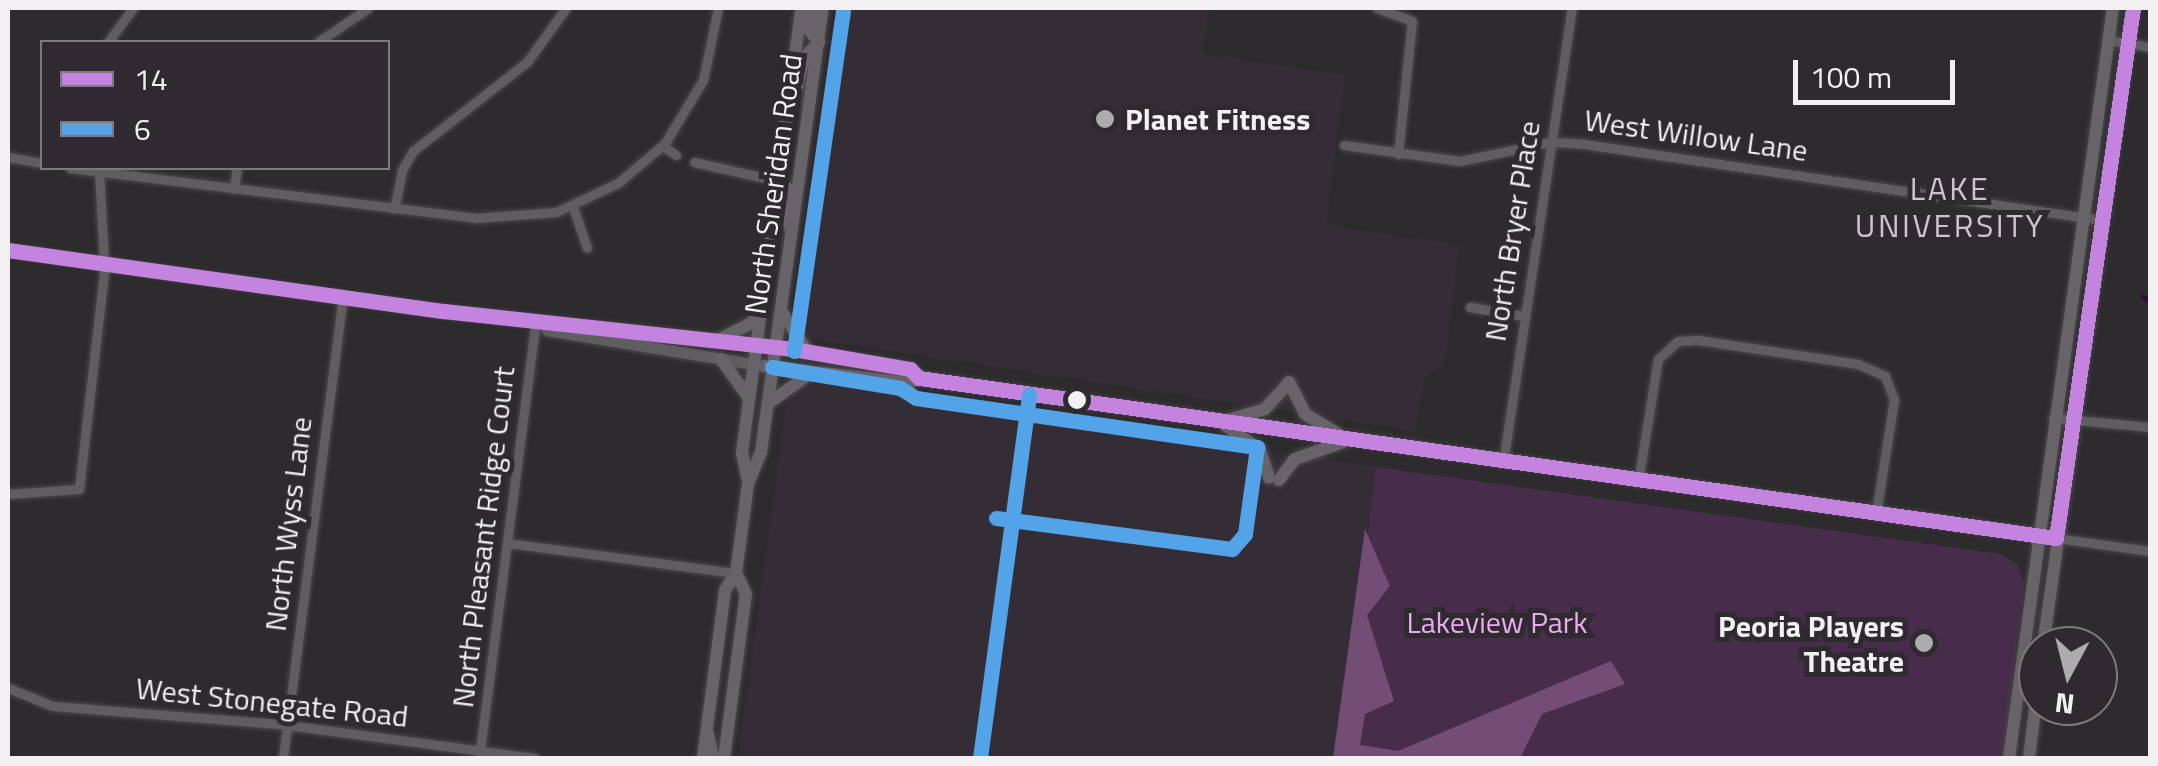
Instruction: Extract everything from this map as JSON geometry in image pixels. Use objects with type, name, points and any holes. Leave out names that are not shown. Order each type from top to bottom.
[{"type":"main road","name":"North Sheridan Road","points":[[748,484],[742,453],[801,8]]},
{"type":"main road","points":[[787,114],[804,58],[819,42],[810,30],[811,8]]},
{"type":"main road","name":"North Sheridan Road","points":[[704,758],[725,590],[736,573],[748,484],[761,452],[823,8]]},
{"type":"main road","points":[[2010,758],[2052,418],[2113,8]]},
{"type":"main road","points":[[2045,626],[2133,8]]},
{"type":"main road","points":[[778,180],[787,187],[792,231]]},
{"type":"main road","points":[[720,339],[752,323],[761,306]]},
{"type":"main road","points":[[780,309],[808,351]]},
{"type":"main road","points":[[756,344],[910,369],[919,378]]},
{"type":"main road","points":[[721,360],[743,382],[748,400]]},
{"type":"main road","points":[[753,364],[909,383],[919,378],[1876,516],[2056,538]]},
{"type":"main road","points":[[767,405],[780,389],[812,372]]},
{"type":"main road","points":[[1218,421],[1264,409],[1289,382],[1305,414],[1348,440]]},
{"type":"main road","points":[[1218,421],[1260,450],[1274,479],[1295,459],[1348,440]]},
{"type":"main road","name":"North Sheridan Road","points":[[724,758],[746,594],[736,573]]},
{"type":"main road","points":[[2029,758],[2033,726]]},
{"type":"main road","points":[[707,732],[714,758]]},
{"type":"street","points":[[109,40],[133,8]]},
{"type":"street","points":[[321,40],[368,8]]},
{"type":"street","points":[[394,209],[410,154],[527,62],[566,8]]},
{"type":"street","points":[[8,494],[79,489],[105,263],[98,170],[497,219],[573,207],[628,177],[662,146],[702,84],[718,8]]},
{"type":"street","points":[[1377,8],[1412,21],[1398,154]]},
{"type":"street","name":"North Bryer Place","points":[[1503,462],[1572,8]]},
{"type":"street","points":[[2108,40],[2150,46]]},
{"type":"street","name":"West Willow Lane","points":[[1344,145],[1468,161],[1550,142],[2101,220]]},
{"type":"street","points":[[662,146],[676,155]]},
{"type":"street","points":[[8,158],[40,163]]},
{"type":"street","points":[[694,162],[778,180]]},
{"type":"street","points":[[234,189],[237,170]]},
{"type":"street","points":[[573,207],[587,248]]},
{"type":"street","points":[[8,250],[536,325],[753,364]]},
{"type":"street","name":"North Wyss Lane","points":[[284,758],[343,297]]},
{"type":"street","points":[[1470,307],[1524,316]]},
{"type":"street","points":[[536,325],[756,344]]},
{"type":"street","name":"North Pleasant Ridge Court","points":[[479,755],[536,325]]},
{"type":"street","points":[[1638,482],[1660,356],[1682,339],[1723,343],[1858,364],[1886,376],[1894,400],[1876,516]]},
{"type":"street","points":[[2052,418],[2150,427]]},
{"type":"street","points":[[2056,538],[2150,551]]},
{"type":"street","points":[[507,542],[736,573]]},
{"type":"street","name":"West Stonegate Road","points":[[8,688],[53,706],[288,725],[479,755],[535,758]]},
{"type":"shaded area","points":[[835,8],[1209,8],[1203,54],[1345,75],[1326,225],[1459,245],[1445,365],[1424,378],[1415,431],[806,338],[796,322],[795,300]]},
{"type":"shaded area","points":[[790,377],[1376,467],[1340,758],[738,758]]},
{"type":"shaded area","points":[[1365,529],[1390,586],[1367,615],[1394,701],[1365,714],[1360,745],[1398,751],[1611,661],[1625,684],[1542,714],[1520,758],[1333,758]]},
{"type":"green space","name":"Lakeview Park","points":[[1376,467],[2000,554],[2017,564],[2024,583],[2002,758],[1340,758]]},
{"type":"waterway","points":[[2143,297],[2150,301]]},
{"type":"transit line","name":"14","points":[[8,250],[444,311],[793,349],[910,369],[919,378],[2056,538],[2133,8]]},
{"type":"transit line","name":"6","points":[[794,351],[843,11]]},
{"type":"transit line","name":"6","points":[[772,367],[900,388],[916,398],[1257,447],[1245,534],[1232,549],[996,518]]},
{"type":"transit line","name":"6","points":[[980,758],[1029,394]]},
{"type":"place","name":"Planet Fitness","points":[[1105,119]]},
{"type":"place","name":"Peoria Players Theatre","points":[[1924,643]]},
{"type":"district","name":"LAKE UNIVERSITY","points":[[1950,208]]}]
